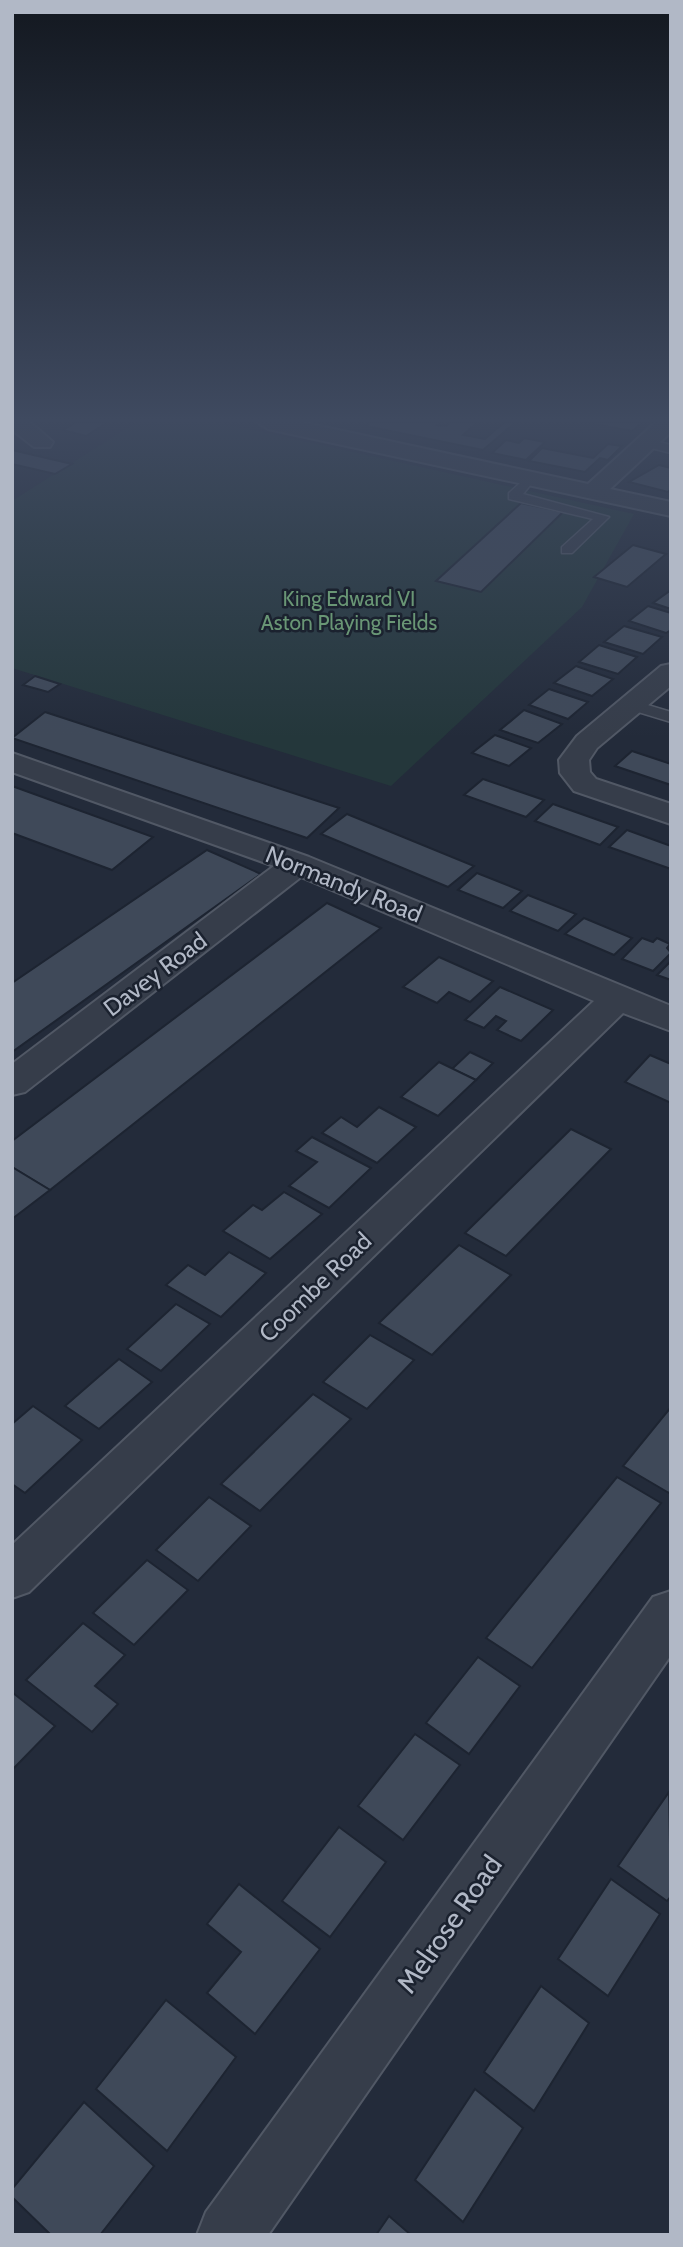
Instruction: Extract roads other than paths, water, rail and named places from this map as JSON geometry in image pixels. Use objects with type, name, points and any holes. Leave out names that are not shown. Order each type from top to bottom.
[{"type":"street","points":[[671,672],[587,741],[574,760],[575,773],[585,785],[671,815]]},
{"type":"street","name":"Normandy Road","points":[[12,762],[298,864],[671,1020]]},
{"type":"street","name":"Davey Road","points":[[12,1083],[298,864]]},
{"type":"street","name":"Coombe Road","points":[[12,1577],[619,997]]},
{"type":"street","name":"Melrose Road","points":[[229,2235],[671,1613]]},
{"type":"lane","points":[[567,550],[592,527]]},
{"type":"lane","points":[[631,705],[671,717]]},
{"type":"park label","name":"King Edward VI Aston Playing Fields","points":[[349,610]]}]
